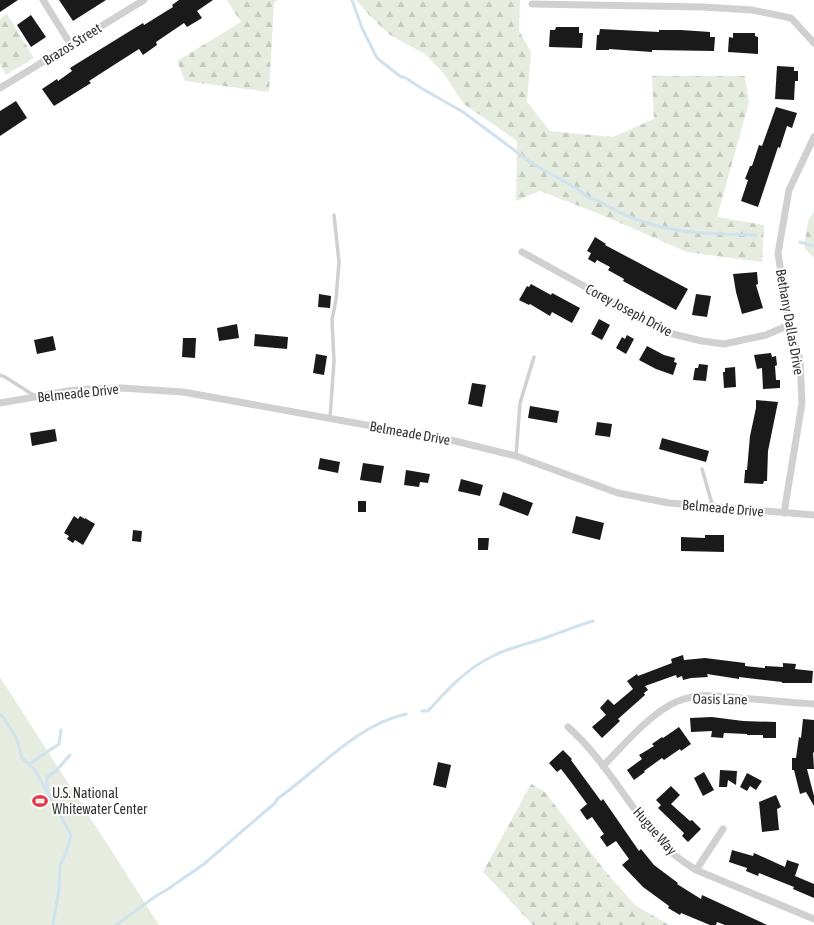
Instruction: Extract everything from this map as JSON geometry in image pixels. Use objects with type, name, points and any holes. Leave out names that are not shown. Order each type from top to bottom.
[{"type":"street","points":[[43,0],[71,45]]},
{"type":"street","name":"Brazos Street","points":[[0,88],[144,0]]},
{"type":"street","points":[[532,4],[703,4],[752,10],[791,18],[814,43]]},
{"type":"street","name":"Bethany Dallas Drive","points":[[784,513],[802,403],[800,360],[789,326],[778,253],[789,190],[814,137]]},
{"type":"street","name":"Corey Joseph Drive","points":[[522,252],[669,333],[702,342],[724,344],[766,335],[789,326]]},
{"type":"street","name":"Belmeade Drive","points":[[0,403],[36,396],[88,389],[122,388],[183,392],[455,441],[516,456],[618,493],[669,503],[713,508],[814,515]]},
{"type":"street","name":"Oasis Lane","points":[[603,766],[657,713],[684,698],[718,696],[814,704]]},
{"type":"street","name":"Hugue Way","points":[[568,727],[578,736],[603,766],[659,839],[670,851],[696,870],[814,919]]},
{"type":"street","points":[[696,870],[723,829]]},
{"type":"lane","points":[[330,418],[334,361],[332,320],[336,299],[339,262],[334,215]]},
{"type":"lane","points":[[516,456],[520,403],[534,357]]},
{"type":"lane","points":[[0,375],[5,376],[36,396]]},
{"type":"lane","points":[[702,469],[713,508]]},
{"type":"green space","points":[[227,0],[278,0],[274,2],[269,92],[185,81],[177,61],[241,22]]},
{"type":"green space","points":[[356,0],[520,0],[519,31],[531,52],[527,102],[550,131],[613,137],[654,119],[652,76],[745,76],[749,102],[717,217],[764,225],[762,262],[687,252],[602,215],[540,191],[516,201],[517,141],[464,104],[445,75],[425,54],[390,35]]},
{"type":"green space","points":[[7,14],[34,58],[6,75],[0,64],[0,19]]},
{"type":"green space","points":[[814,212],[814,258],[804,247],[808,221]]},
{"type":"green space","name":"U.S. National Whitewater Center","points":[[0,677],[159,925],[0,925]]},
{"type":"green space","points":[[531,784],[545,792],[605,871],[635,905],[669,925],[533,925],[483,872]]},
{"type":"building","points":[[0,0],[18,0],[0,12]]},
{"type":"building","points":[[59,0],[106,0],[73,21]]},
{"type":"building","points":[[179,0],[213,0],[197,11],[202,18],[187,27],[184,23],[156,42],[157,45],[143,55],[139,49],[89,81],[91,83],[54,106],[42,89],[57,79],[58,81],[72,71],[70,68],[143,23],[144,25],[173,7],[172,5]]},
{"type":"building","points":[[31,15],[46,37],[31,47],[17,25]]},
{"type":"building","points":[[556,27],[579,27],[579,33],[583,33],[582,48],[549,47],[550,30],[555,30]]},
{"type":"building","points":[[600,29],[659,32],[659,30],[681,30],[710,32],[710,37],[715,37],[714,51],[652,50],[652,52],[609,49],[596,50],[597,35],[599,35]]},
{"type":"building","points":[[733,33],[755,33],[755,36],[758,37],[758,54],[728,52],[729,37],[733,38]]},
{"type":"building","points":[[777,66],[794,67],[794,71],[798,71],[798,81],[795,81],[794,100],[775,99]]},
{"type":"building","points":[[16,101],[27,118],[0,136],[0,111]]},
{"type":"building","points":[[776,107],[797,113],[792,128],[787,126],[780,148],[778,147],[758,207],[741,201],[748,180],[745,179],[750,166],[752,166],[759,145],[762,146]]},
{"type":"building","points":[[595,237],[606,244],[605,245],[688,289],[676,310],[623,281],[624,279],[608,270],[610,267],[597,260],[595,263],[588,259],[591,253],[587,251]]},
{"type":"building","points":[[757,272],[758,284],[756,285],[763,308],[742,314],[733,274]]},
{"type":"building","points":[[531,284],[580,308],[572,323],[552,312],[550,316],[530,304],[529,305],[519,300],[527,286],[529,287]]},
{"type":"building","points":[[319,294],[331,296],[330,308],[318,307]]},
{"type":"building","points":[[696,294],[711,296],[707,317],[692,315]]},
{"type":"building","points":[[599,319],[610,325],[602,340],[591,334]]},
{"type":"building","points":[[237,324],[239,338],[219,341],[217,328]]},
{"type":"building","points":[[255,334],[288,337],[287,349],[254,346]]},
{"type":"building","points":[[627,335],[634,339],[626,354],[616,348],[622,337],[625,339]]},
{"type":"building","points":[[53,336],[56,350],[37,354],[34,340]]},
{"type":"building","points":[[183,338],[196,338],[195,358],[182,357]]},
{"type":"building","points":[[647,346],[664,355],[675,358],[674,362],[677,363],[673,375],[656,369],[639,360]]},
{"type":"building","points":[[771,353],[772,357],[776,356],[776,380],[780,380],[780,388],[763,389],[762,368],[757,369],[754,355]]},
{"type":"building","points":[[316,354],[327,356],[324,375],[313,373]]},
{"type":"building","points":[[699,364],[708,365],[706,381],[693,380],[695,368],[698,368]]},
{"type":"building","points":[[735,367],[736,387],[724,388],[723,372],[725,372],[725,368]]},
{"type":"building","points":[[472,383],[486,385],[482,407],[468,404]]},
{"type":"building","points":[[756,400],[778,402],[768,451],[767,481],[764,481],[763,484],[744,483]]},
{"type":"building","points":[[530,406],[559,411],[557,423],[528,418]]},
{"type":"building","points":[[597,422],[612,424],[610,437],[595,435]]},
{"type":"building","points":[[55,429],[57,441],[32,446],[30,433]]},
{"type":"building","points":[[662,438],[709,451],[706,462],[659,449]]},
{"type":"building","points":[[320,458],[340,462],[338,473],[318,469]]},
{"type":"building","points":[[363,463],[384,466],[381,483],[360,480]]},
{"type":"building","points":[[406,470],[430,474],[428,483],[420,482],[419,487],[404,485]]},
{"type":"building","points":[[461,479],[483,485],[480,496],[458,491]]},
{"type":"building","points":[[503,492],[533,503],[528,516],[499,505]]},
{"type":"building","points":[[358,501],[366,501],[366,512],[358,512]]},
{"type":"building","points":[[74,516],[78,519],[80,516],[95,524],[83,545],[75,540],[73,543],[67,539],[69,536],[64,533]]},
{"type":"building","points":[[576,516],[604,523],[600,540],[572,533]]},
{"type":"building","points":[[133,530],[142,531],[141,542],[132,541]]},
{"type":"building","points":[[705,535],[724,535],[724,552],[681,551],[681,537],[705,538]]},
{"type":"building","points":[[478,538],[489,538],[488,550],[478,550]]},
{"type":"building","points":[[683,655],[684,660],[705,658],[745,663],[745,666],[765,668],[765,666],[783,667],[783,663],[796,664],[795,669],[813,671],[812,683],[782,683],[707,674],[708,677],[683,680],[682,676],[677,678],[676,675],[645,686],[648,690],[644,693],[645,695],[618,719],[620,721],[602,738],[592,727],[606,715],[600,708],[608,699],[614,705],[633,689],[627,681],[637,674],[638,676],[672,663],[671,659]]},
{"type":"building","points":[[712,717],[743,721],[776,722],[776,738],[763,738],[763,735],[724,733],[723,738],[711,737],[712,731],[691,732],[690,718]]},
{"type":"building","points":[[803,719],[814,720],[814,769],[807,769],[814,796],[814,806],[806,792],[800,794],[794,770],[792,770],[792,758],[796,758],[799,737],[801,738]]},
{"type":"building","points":[[679,727],[691,744],[681,751],[680,749],[664,760],[662,758],[634,780],[627,770],[642,759],[639,755],[654,746],[652,744],[662,737],[663,738]]},
{"type":"building","points":[[563,750],[572,759],[571,760],[601,801],[603,799],[639,851],[641,849],[654,865],[678,883],[677,884],[701,899],[702,895],[767,925],[725,925],[717,922],[716,925],[710,925],[681,913],[680,915],[668,908],[669,906],[643,887],[622,865],[629,859],[616,841],[607,847],[600,837],[604,834],[592,817],[587,820],[580,810],[587,804],[561,769],[557,772],[549,763]]},
{"type":"building","points":[[438,762],[451,765],[446,788],[433,785]]},
{"type":"building","points":[[720,770],[737,771],[736,785],[728,780],[727,787],[719,787]]},
{"type":"building","points":[[704,772],[714,790],[703,796],[694,778]]},
{"type":"building","points":[[747,773],[762,781],[756,790],[750,786],[747,791],[740,787]]},
{"type":"building","points":[[671,786],[680,795],[671,804],[701,829],[688,842],[682,836],[684,833],[658,808],[661,805],[656,800]]},
{"type":"building","points":[[776,795],[781,807],[777,809],[779,830],[762,832],[759,802]]},
{"type":"building","points":[[732,850],[753,856],[754,853],[785,867],[787,860],[799,864],[795,876],[814,884],[814,898],[793,889],[794,887],[759,873],[758,876],[746,871],[747,868],[729,862]]},
{"type":"waterway","points":[[352,0],[362,28],[377,58],[401,77],[404,77],[463,112],[533,164],[576,188],[591,199],[594,199],[630,217],[661,227],[692,232],[756,235]]},
{"type":"waterway","points":[[800,242],[814,246]]},
{"type":"waterway","points":[[422,711],[428,711],[458,680],[484,661],[507,650],[593,621]]},
{"type":"waterway","points":[[116,925],[204,864],[275,803],[277,799],[353,739],[370,728],[387,720],[406,714]]},
{"type":"waterway","points":[[0,715],[3,717],[16,737],[22,758],[35,770],[71,835],[66,853],[60,865],[59,889],[53,925]]},
{"type":"waterway","points":[[29,764],[59,744],[61,730]]},
{"type":"waterway","points":[[47,789],[47,777],[56,771],[70,755]]},
{"type":"place","name":"U.S. National Whitewater Center","points":[[40,801]]}]
